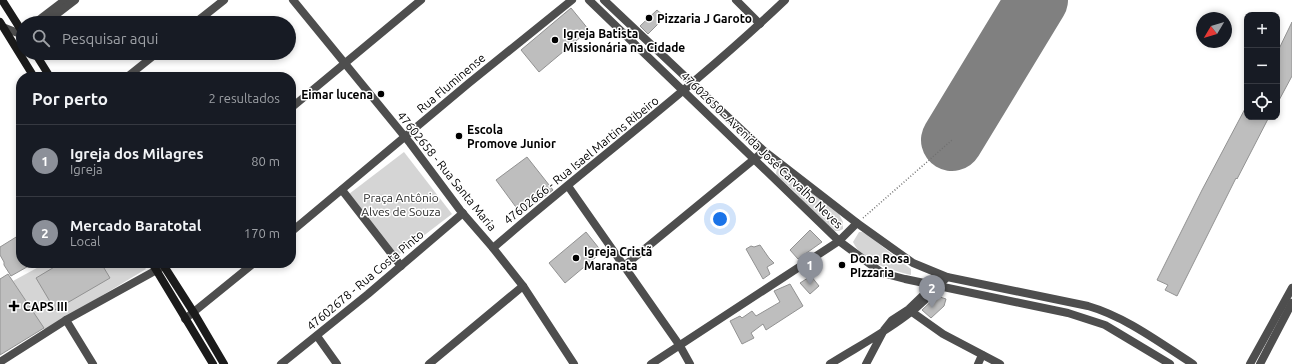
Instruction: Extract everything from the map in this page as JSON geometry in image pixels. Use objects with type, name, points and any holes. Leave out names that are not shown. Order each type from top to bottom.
[{"type":"main road","points":[[2,0],[16,23]]},
{"type":"main road","points":[[1,28],[16,50]]},
{"type":"main road","points":[[23,60],[31,72]]},
{"type":"main road","points":[[39,60],[47,72]]},
{"type":"main road","points":[[159,268],[185,319],[213,364]]},
{"type":"main road","points":[[160,268],[194,313],[224,364]]},
{"type":"street","points":[[44,16],[65,0]]},
{"type":"street","points":[[54,16],[75,0]]},
{"type":"street","points":[[204,16],[224,0]]},
{"type":"street","name":"47602658 - Rua Santa Maria","points":[[293,0],[405,137],[463,214],[493,248],[523,286],[574,364]]},
{"type":"street","points":[[296,104],[421,0]]},
{"type":"street","name":"Rua Fluminense","points":[[296,228],[572,0]]},
{"type":"street","name":"47602650 - Avenida José Carvalho Neves","points":[[589,0],[839,241],[882,273],[1068,313],[1105,325],[1170,364]]},
{"type":"street","points":[[604,0],[658,49],[764,151],[856,223],[913,263],[947,277],[1088,306],[1104,311],[1128,323],[1193,364]]},
{"type":"street","points":[[736,0],[760,24]]},
{"type":"street","name":"47602666 - Rua Isael Martins Ribeiro","points":[[493,248],[693,84],[785,0]]},
{"type":"street","points":[[1,28],[16,32]]},
{"type":"street","points":[[649,57],[658,49]]},
{"type":"street","points":[[133,72],[148,60]]},
{"type":"street","points":[[624,266],[764,151]]},
{"type":"street","points":[[568,186],[680,346],[690,364]]},
{"type":"street","points":[[342,190],[400,266]]},
{"type":"street","name":"47602678 - Rua Costa Pinto","points":[[281,364],[317,336],[463,214]]},
{"type":"street","points":[[651,364],[839,241],[856,223]]},
{"type":"street","points":[[0,362],[66,320],[155,268]]},
{"type":"street","points":[[185,319],[248,268]]},
{"type":"street","points":[[866,364],[884,330],[892,320],[909,309],[947,277]]},
{"type":"street","points":[[830,364],[912,312],[936,285]]},
{"type":"street","points":[[429,364],[523,286]]},
{"type":"street","points":[[1250,364],[1292,288]]},
{"type":"street","points":[[1260,364],[1292,303]]},
{"type":"street","points":[[912,312],[943,334],[1000,364]]},
{"type":"street","points":[[66,320],[93,364]]},
{"type":"street","points":[[1122,335],[1128,323]]},
{"type":"street","points":[[872,364],[893,324]]},
{"type":"street","points":[[317,336],[337,364]]},
{"type":"street","points":[[978,364],[982,355]]},
{"type":"path","points":[[856,223],[952,140]]},
{"type":"green space","name":"Praça Antônio Alves de Souza","points":[[404,152],[452,214],[397,256],[349,194]]},
{"type":"green space","points":[[781,168],[839,214],[843,222],[843,229],[835,231],[818,217],[795,192],[777,176],[777,169]]},
{"type":"green space","points":[[859,232],[868,235],[911,269],[911,275],[886,268],[863,255],[853,242]]},
{"type":"green space","points":[[37,268],[146,269],[45,330],[13,281]]},
{"type":"building","name":"Igreja Batista Missionária na Cidade","points":[[571,8],[589,30],[539,72],[521,50]]},
{"type":"building","points":[[657,10],[665,17],[648,34],[640,26]]},
{"type":"building","points":[[1292,22],[1292,76],[1280,98],[1280,48]]},
{"type":"building","points":[[1244,111],[1244,120],[1267,120],[1237,179],[1236,178],[1177,296],[1165,290],[1168,285],[1157,280]]},
{"type":"building","points":[[527,157],[553,190],[521,214],[496,180]]},
{"type":"building","points":[[810,230],[822,242],[798,259],[790,250]]},
{"type":"building","name":"Igreja Cristã Maranata","points":[[586,232],[602,252],[565,283],[549,263]]},
{"type":"building","points":[[16,237],[16,268],[25,268],[11,276],[0,255],[0,247]]},
{"type":"building","points":[[760,245],[774,263],[767,267],[770,274],[763,279],[746,249],[751,246],[754,247]]},
{"type":"building","points":[[53,268],[104,268],[110,278],[55,310],[36,278]]},
{"type":"building","name":"CAPS III","points":[[8,274],[44,328],[0,355],[0,279]]},
{"type":"building","points":[[811,276],[819,286],[810,294],[800,283]]},
{"type":"building","points":[[790,284],[803,306],[766,330],[763,324],[751,333],[754,338],[742,344],[730,321],[740,316],[742,318],[752,311],[756,316],[780,302],[774,291]]},
{"type":"building","points":[[937,296],[946,299],[944,306],[931,318],[922,310]]},
{"type":"runway","points":[[952,140],[1037,0]]},
{"type":"place","name":"Pizzaria J Garoto","points":[[649,18]]},
{"type":"place","name":"Igreja Batista Missionária na Cidade","points":[[555,40]]},
{"type":"place","name":"Eimar lucena","points":[[381,94]]},
{"type":"place","name":"Escola Promove Junior","points":[[459,136]]},
{"type":"place","name":"Igreja Cristã Maranata","points":[[576,258]]},
{"type":"place","name":"Dona Rosa PIzzaria","points":[[842,265]]},
{"type":"place","name":"Igreja dos Milagres","points":[[810,285]]},
{"type":"place","name":"CAPS III","points":[[14,306]]},
{"type":"place","name":"Mercado Baratotal","points":[[932,308]]}]
